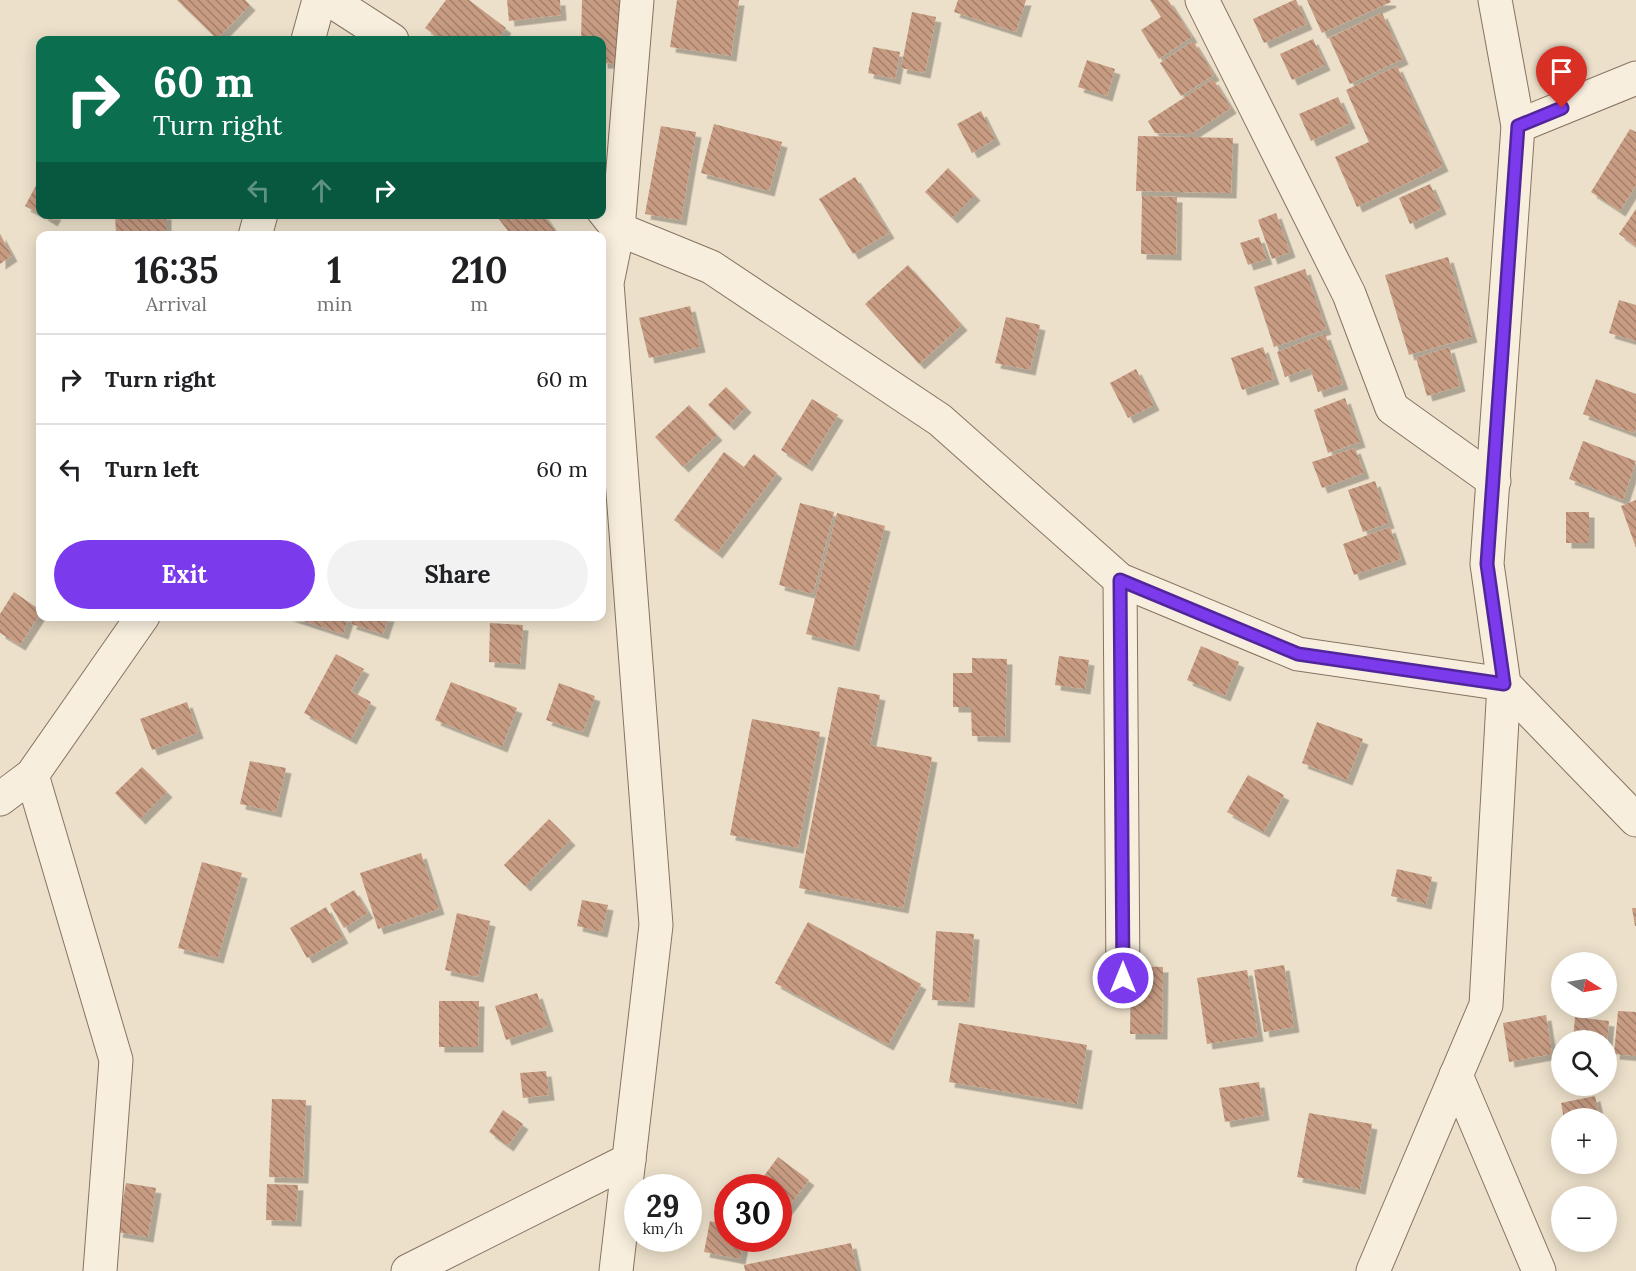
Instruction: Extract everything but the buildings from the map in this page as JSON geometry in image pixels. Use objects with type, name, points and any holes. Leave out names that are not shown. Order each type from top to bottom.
[{"type":"street","points":[[309,36],[319,0]]},
{"type":"street","points":[[330,0],[386,36]]},
{"type":"street","points":[[616,1271],[656,925],[607,283],[610,219],[637,0]]},
{"type":"street","points":[[1202,0],[1349,294],[1392,408],[1494,481]]},
{"type":"street","points":[[1373,1271],[1486,1005],[1504,684],[1487,564],[1518,126],[1495,0]]},
{"type":"street","points":[[1518,126],[1636,78]]},
{"type":"street","points":[[610,219],[711,267],[940,420],[1120,580],[1298,654],[1504,684],[1636,820]]},
{"type":"street","points":[[1120,580],[1123,978]]},
{"type":"street","points":[[0,799],[32,775],[140,621]]},
{"type":"street","points":[[32,775],[116,1060],[100,1271]]},
{"type":"street","points":[[1456,1075],[1539,1271]]},
{"type":"street","points":[[408,1271],[629,1160]]},
{"type":"route","points":[[1123,978],[1120,580],[1298,654],[1504,684],[1487,564],[1518,126],[1562,108]]}]
